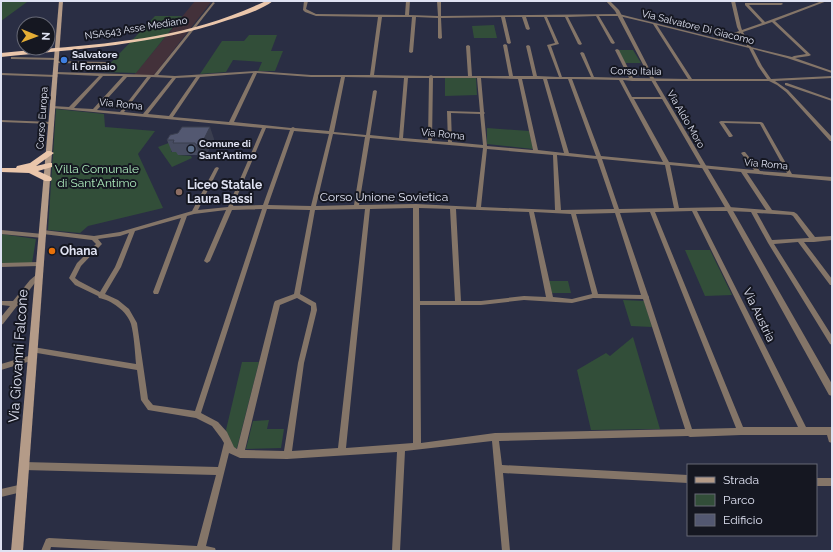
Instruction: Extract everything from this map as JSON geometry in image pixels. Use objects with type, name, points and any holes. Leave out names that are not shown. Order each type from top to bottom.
[{"type":"highway","name":"NSA543 Asse Mediano","points":[[56,46],[149,36],[171,32],[218,20],[263,1]]},
{"type":"highway","name":"NSA543 Asse Mediano","points":[[56,47],[149,38],[194,29],[234,17],[270,1]]},
{"type":"highway","name":"NSA543 Asse Mediano","points":[[1,54],[16,52]]},
{"type":"highway","points":[[1,59],[16,55]]},
{"type":"highway","points":[[32,168],[50,153]]},
{"type":"highway","points":[[1,170],[32,168],[49,165]]},
{"type":"highway","points":[[32,168],[37,173],[48,179]]},
{"type":"main road","name":"Corso Europa","points":[[43,234],[61,1]]},
{"type":"main road","name":"Via Giovanni Falcone","points":[[17,551],[39,264],[43,234]]},
{"type":"street","name":"Via Salvatore Di Giacomo","points":[[306,1],[304,9],[307,13],[311,14],[439,17],[619,15],[721,39],[832,72]]},
{"type":"street","points":[[407,16],[408,1]]},
{"type":"street","points":[[439,1],[440,38]]},
{"type":"street","name":"Via Aldo Moro","points":[[609,1],[616,8],[663,98],[729,209],[832,392]]},
{"type":"street","points":[[733,1],[742,31],[770,80],[832,100]]},
{"type":"street","points":[[721,39],[826,1]]},
{"type":"street","points":[[155,77],[213,2]]},
{"type":"street","points":[[764,23],[746,4],[781,4]]},
{"type":"street","points":[[598,15],[613,43]]},
{"type":"street","points":[[372,76],[380,16]]},
{"type":"street","points":[[411,52],[414,16]]},
{"type":"street","points":[[545,16],[557,44],[549,44],[561,78]]},
{"type":"street","points":[[566,16],[580,44]]},
{"type":"street","points":[[503,17],[509,42]]},
{"type":"street","points":[[524,17],[528,29]]},
{"type":"street","points":[[772,20],[809,55],[788,58]]},
{"type":"street","points":[[654,24],[690,79]]},
{"type":"street","points":[[505,45],[511,78]]},
{"type":"street","points":[[468,46],[470,77]]},
{"type":"street","points":[[528,46],[535,78]]},
{"type":"street","points":[[617,50],[632,80]]},
{"type":"street","points":[[582,53],[593,78]]},
{"type":"street","points":[[12,58],[106,63]]},
{"type":"street","points":[[231,123],[256,72]]},
{"type":"street","name":"Corso Italia","points":[[1,74],[175,77],[256,72],[311,76],[593,78],[621,80],[770,80],[782,83],[832,77]]},
{"type":"street","points":[[70,109],[102,75]]},
{"type":"street","points":[[170,118],[199,75]]},
{"type":"street","points":[[95,110],[125,76]]},
{"type":"street","points":[[297,295],[313,208],[343,76]]},
{"type":"street","points":[[401,139],[406,76]]},
{"type":"street","points":[[430,142],[431,76]]},
{"type":"street","points":[[120,113],[149,77]]},
{"type":"street","points":[[145,115],[175,77]]},
{"type":"street","points":[[478,208],[486,147],[479,78]]},
{"type":"street","points":[[520,78],[536,152]]},
{"type":"street","points":[[545,78],[567,154]]},
{"type":"street","points":[[570,78],[599,157],[690,432]]},
{"type":"street","points":[[621,80],[666,164],[677,210]]},
{"type":"street","points":[[782,83],[832,140]]},
{"type":"street","points":[[356,207],[375,91]]},
{"type":"street","points":[[631,98],[663,98]]},
{"type":"street","name":"Via Roma","points":[[53,107],[293,128],[331,133],[369,135],[450,144],[832,179]]},
{"type":"street","points":[[450,144],[449,112],[483,113]]},
{"type":"street","points":[[1,121],[52,124]]},
{"type":"street","points":[[731,136],[721,122],[761,123],[790,175]]},
{"type":"street","points":[[207,261],[265,126]]},
{"type":"street","points":[[197,415],[265,207],[293,128]]},
{"type":"street","points":[[555,153],[558,212]]},
{"type":"street","points":[[744,153],[758,172]]},
{"type":"street","points":[[194,212],[217,168]]},
{"type":"street","points":[[742,171],[770,211]]},
{"type":"street","points":[[342,451],[368,206]]},
{"type":"street","points":[[416,206],[417,447]]},
{"type":"street","name":"Corso Unione Sovietica","points":[[1,232],[94,238],[120,234],[194,212],[230,208],[416,206],[558,212],[729,209],[795,214],[814,240]]},
{"type":"street","points":[[453,207],[458,303]]},
{"type":"street","name":"Via Austria","points":[[694,210],[804,431]]},
{"type":"street","points":[[753,210],[770,242],[832,342]]},
{"type":"street","points":[[532,211],[550,299]]},
{"type":"street","points":[[652,211],[741,431]]},
{"type":"street","points":[[573,212],[596,296]]},
{"type":"street","points":[[156,292],[185,214]]},
{"type":"street","points":[[102,296],[118,267],[133,230]]},
{"type":"street","points":[[94,238],[99,244],[79,265],[72,278],[77,283],[116,302],[127,311],[134,323],[145,400],[151,408],[197,415],[215,424],[228,442],[231,450],[240,454],[287,455],[417,447],[495,437],[690,432],[830,431],[832,440]]},
{"type":"street","points":[[770,242],[832,239]]},
{"type":"street","points":[[800,241],[832,283]]},
{"type":"street","points":[[1,265],[39,264]]},
{"type":"street","points":[[1,322],[38,277]]},
{"type":"street","points":[[240,454],[277,303],[297,295]]},
{"type":"street","points":[[287,455],[301,363],[314,310],[314,305],[297,295]]},
{"type":"street","points":[[416,303],[481,303],[524,298],[572,301],[596,296],[646,298]]},
{"type":"street","points":[[1,303],[16,304]]},
{"type":"street","points":[[1,367],[32,354],[141,368]]},
{"type":"street","points":[[495,437],[506,551]]},
{"type":"street","points":[[200,551],[228,442]]},
{"type":"street","points":[[396,551],[401,448]]},
{"type":"street","points":[[24,466],[220,472]]},
{"type":"street","points":[[498,469],[687,479]]},
{"type":"street","points":[[817,482],[832,482]]},
{"type":"street","points":[[1,494],[22,488]]},
{"type":"street","points":[[45,551],[49,542],[212,551]]},
{"type":"shaded area","points":[[195,1],[211,2],[154,75],[134,75]]},
{"type":"green space","points":[[1,1],[27,2],[1,21]]},
{"type":"green space","points":[[155,16],[182,16],[136,73],[102,72]]},
{"type":"green space","points":[[494,25],[497,38],[474,38],[472,26]]},
{"type":"green space","points":[[249,35],[277,35],[271,51],[283,51],[275,71],[258,71],[262,62],[233,60],[226,72],[200,74],[222,41],[244,41]]},
{"type":"green space","points":[[617,50],[633,50],[641,63],[624,63]]},
{"type":"green space","points":[[445,77],[476,78],[477,95],[445,96]]},
{"type":"green space","name":"Villa Comunale di Sant'Antimo","points":[[56,109],[104,114],[105,127],[155,131],[138,154],[163,208],[88,226],[80,233],[48,230]]},
{"type":"green space","points":[[487,128],[529,131],[533,149],[487,144]]},
{"type":"green space","points":[[174,141],[174,146],[171,152],[178,152],[178,155],[191,156],[192,158],[172,167],[158,147]]},
{"type":"green space","points":[[1,234],[36,239],[32,263],[1,263]]},
{"type":"green space","points":[[685,250],[710,250],[732,295],[705,296]]},
{"type":"green space","points":[[549,281],[568,281],[571,293],[552,293]]},
{"type":"green space","points":[[623,300],[644,301],[652,327],[631,326]]},
{"type":"green space","points":[[633,337],[660,429],[591,430],[577,370],[606,353],[610,356]]},
{"type":"green space","points":[[242,362],[259,362],[237,448],[234,448],[226,430]]},
{"type":"green space","points":[[269,420],[267,429],[284,429],[281,448],[246,449],[253,421]]},
{"type":"building","points":[[182,127],[210,127],[202,143],[196,145],[195,143],[173,143],[174,140],[167,140],[170,135],[178,133]]},
{"type":"place","name":"Salvatore il Fornaio","points":[[64,60]]},
{"type":"place","name":"Comune di Sant'Antimo","points":[[191,149]]},
{"type":"place","name":"Liceo Statale Laura Bassi","points":[[179,192]]},
{"type":"place","name":"Ohana","points":[[52,251]]}]
